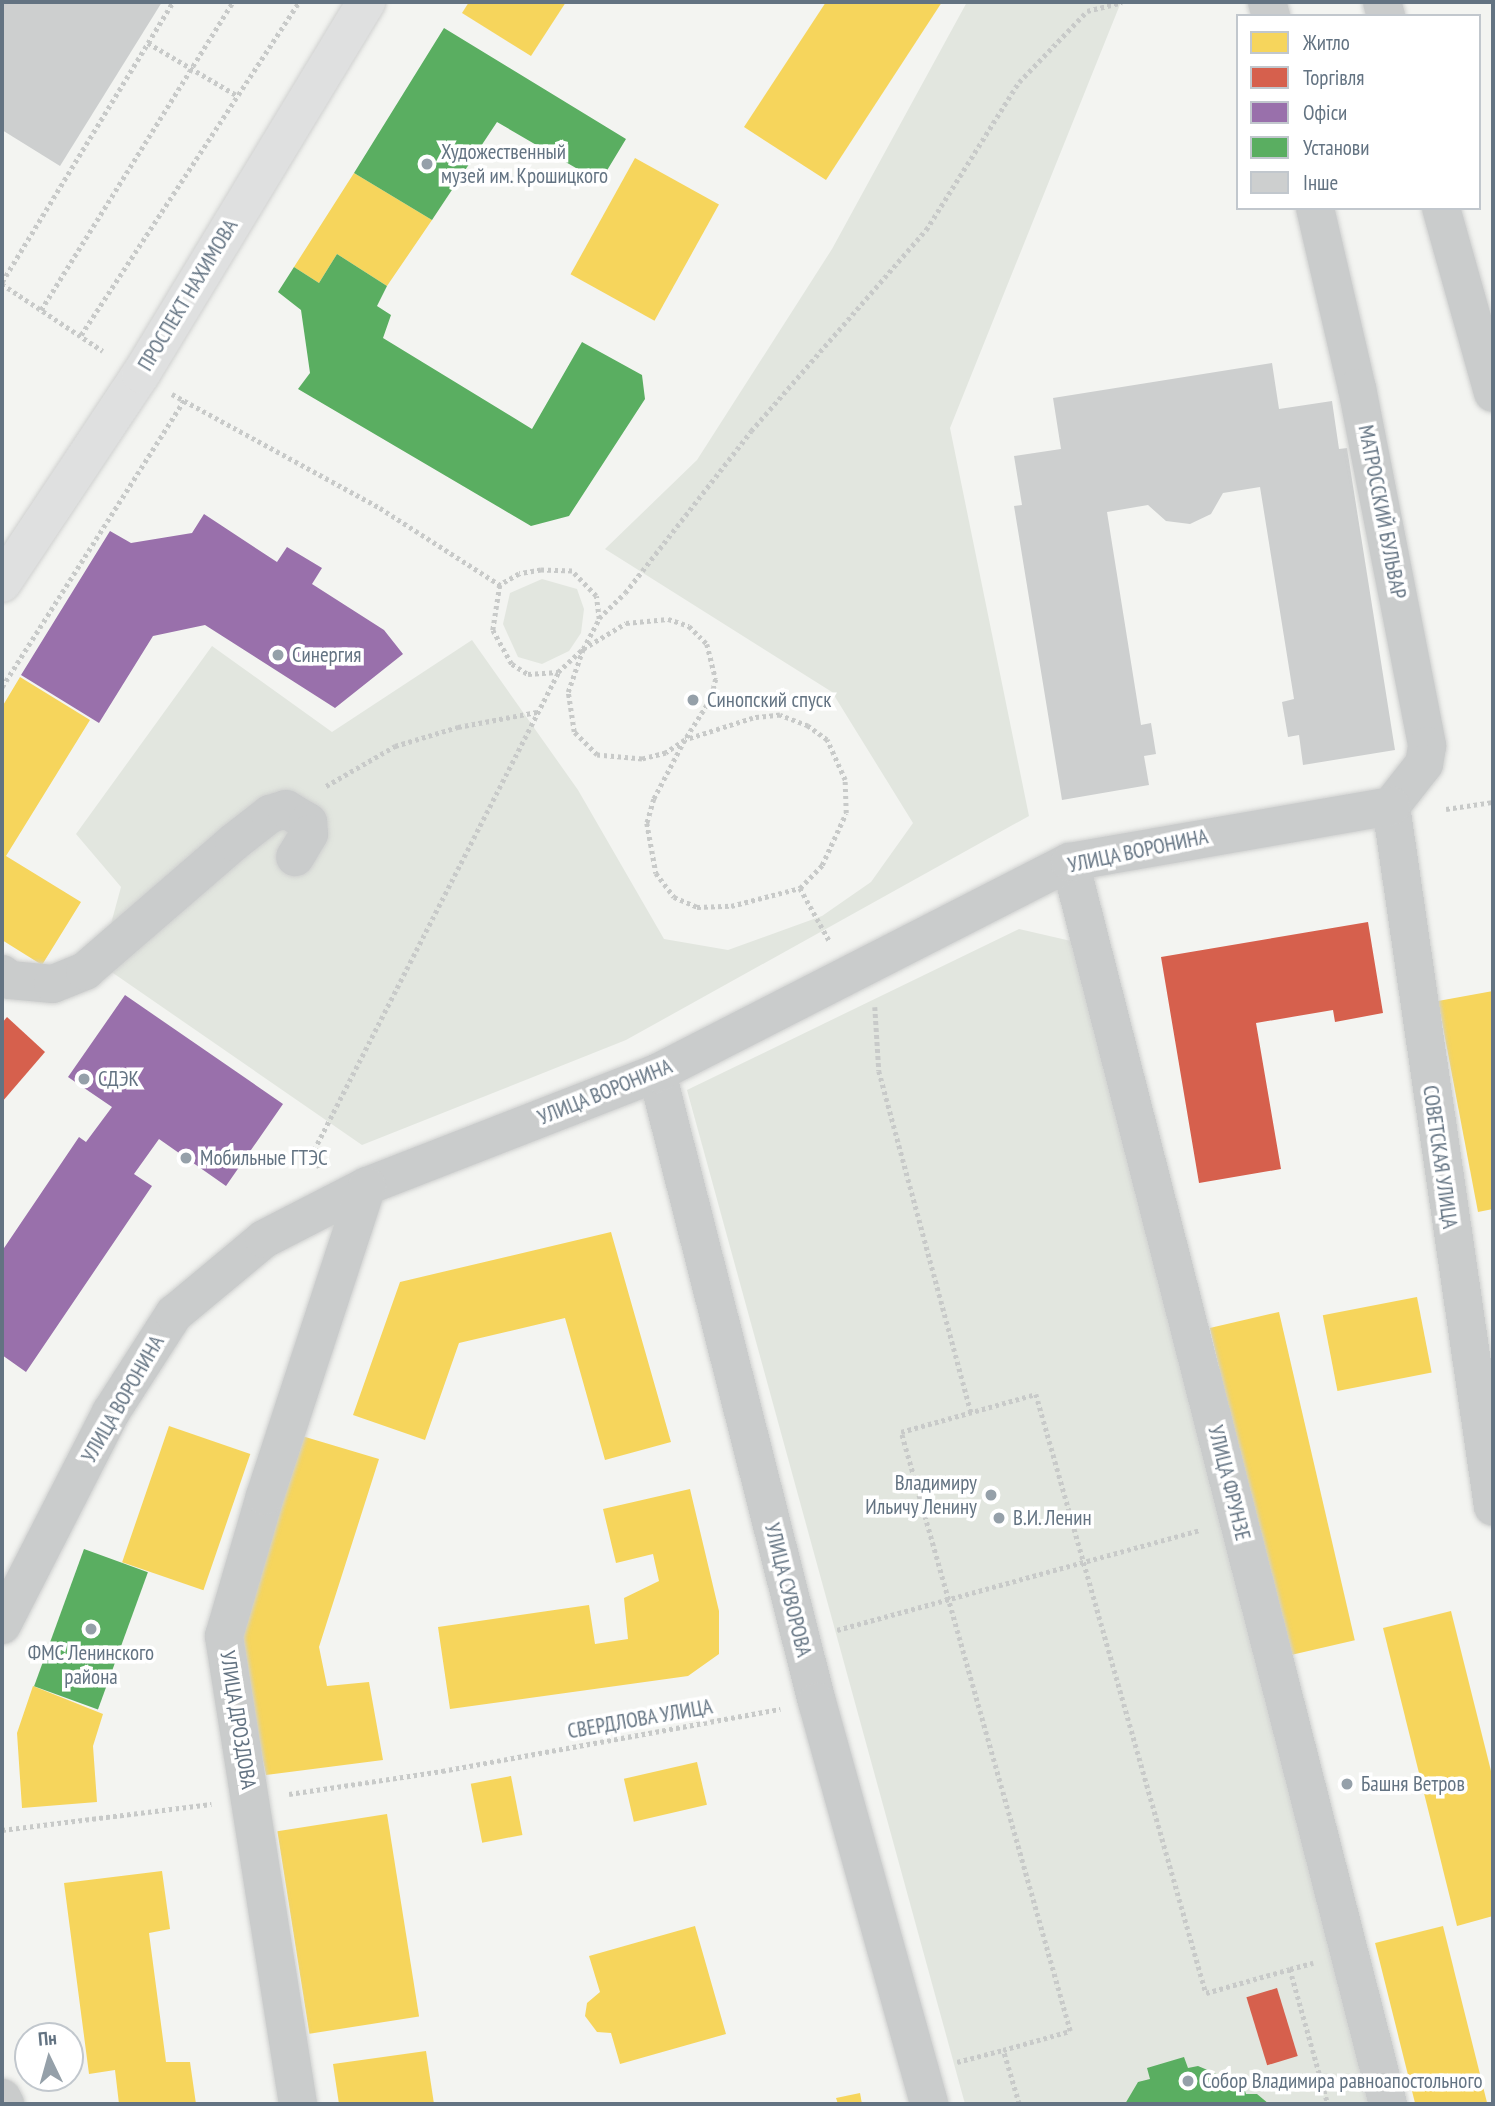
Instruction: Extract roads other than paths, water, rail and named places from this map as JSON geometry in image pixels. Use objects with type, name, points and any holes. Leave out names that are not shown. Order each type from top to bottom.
[{"type":"main road","name":"ПРОСПЕКТ НАХИМОВА","points":[[2,583],[141,374],[366,2]]},
{"type":"street","name":"МАТРОССКИЙ БУЛЬВАР","points":[[1315,210],[1357,388],[1427,746],[1424,764],[1391,806]]},
{"type":"street","points":[[1442,210],[1493,393]]},
{"type":"street","name":"УЛИЦА ВОРОНИНА","points":[[2,1625],[111,1412],[174,1314],[264,1239],[367,1186],[657,1073],[1070,862],[1391,806]]},
{"type":"street","name":"СОВЕТСКАЯ УЛИЦА","points":[[1391,806],[1493,1507]]},
{"type":"street","points":[[2,974],[10,980],[53,984],[85,971],[224,850],[270,814],[286,809],[307,822],[309,834],[295,857]]},
{"type":"street","name":"УЛИЦА ФРУНЗЕ","points":[[1070,862],[1388,2104]]},
{"type":"street","name":"УЛИЦА СУВОРОВА","points":[[657,1073],[817,1702],[929,2104]]},
{"type":"street","name":"УЛИЦА ДРОЗДОВА","points":[[298,2104],[224,1636],[265,1496],[367,1186]]},
{"type":"street","points":[[2,2098],[5,2104]]},
{"type":"place","name":"Художественный музей им. Крошицкого","points":[[427,164]]},
{"type":"place","name":"Синергия","points":[[278,655]]},
{"type":"place","name":"Синопский спуск","points":[[693,700]]},
{"type":"place","name":"СДЭК","points":[[84,1079]]},
{"type":"place","name":"Мобильные ГТЭС","points":[[186,1158]]},
{"type":"place","name":"Владимиру Ильичу Ленину","points":[[991,1495]]},
{"type":"place","name":"В.И. Ленин","points":[[999,1518]]},
{"type":"place","name":"ФМС Ленинского района","points":[[91,1629]]},
{"type":"place","name":"Башня Ветров","points":[[1347,1784]]},
{"type":"place","name":"Собор Владимира равноапостольного","points":[[1188,2081]]}]
